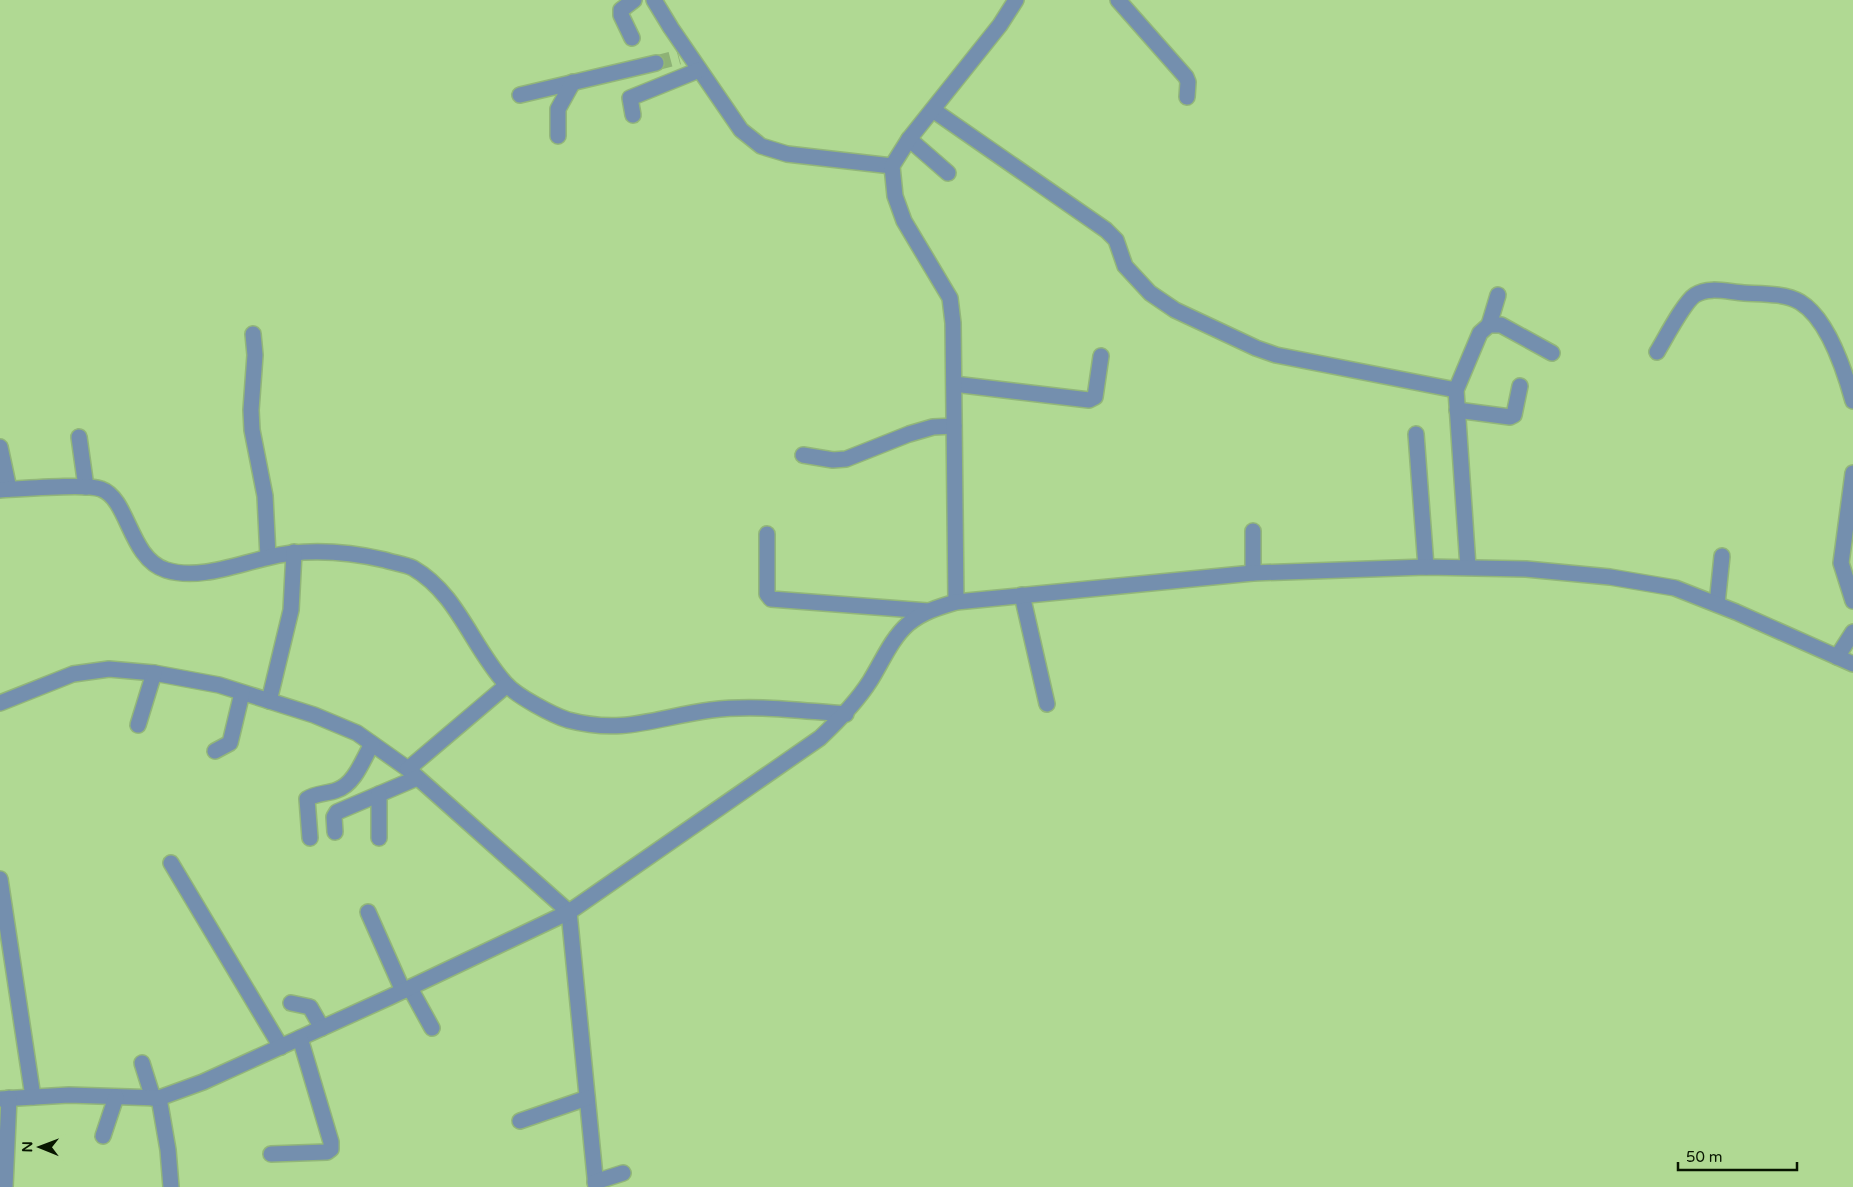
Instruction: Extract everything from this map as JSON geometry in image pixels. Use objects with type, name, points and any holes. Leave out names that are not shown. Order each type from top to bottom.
[{"type":"street","points":[[632,38],[621,15],[621,10],[634,0]]},
{"type":"street","points":[[654,0],[684,56],[700,70],[741,130],[761,146],[787,154],[892,166]]},
{"type":"street","points":[[956,602],[953,323],[950,298],[904,220],[895,196],[892,166],[909,139],[1000,25],[1016,0]]},
{"type":"street","points":[[1118,0],[1186,77],[1188,97]]},
{"type":"street","points":[[520,95],[656,63]]},
{"type":"street","points":[[633,115],[630,98],[700,70]]},
{"type":"street","points":[[558,136],[558,109],[573,82]]},
{"type":"street","points":[[933,110],[1106,230],[1116,240],[1125,266],[1134,278],[1150,293],[1175,310],[1276,355],[1456,390]]},
{"type":"street","points":[[909,139],[948,173]]},
{"type":"street","points":[[1656,352],[1695,295],[1708,290],[1783,296],[1800,302],[1815,316],[1842,367],[1853,401]]},
{"type":"street","points":[[1468,567],[1456,390],[1480,333],[1489,325],[1498,295]]},
{"type":"street","points":[[1489,325],[1500,324],[1552,353]]},
{"type":"street","points":[[254,334],[255,355],[250,410],[265,496],[268,557]]},
{"type":"street","points":[[954,384],[1089,400],[1096,397],[1101,356]]},
{"type":"street","points":[[1457,410],[1510,417],[1514,415],[1520,386]]},
{"type":"street","points":[[803,455],[833,460],[846,459],[909,434],[933,427],[954,426]]},
{"type":"street","points":[[1416,434],[1426,567]]},
{"type":"street","points":[[79,437],[86,487]]},
{"type":"street","points":[[0,447],[5,490],[86,487],[101,489],[110,494],[120,509],[135,541],[148,560],[166,570],[194,573],[294,552],[329,551],[373,558],[410,567],[433,581],[455,608],[507,685],[534,703],[566,719],[603,726],[635,726],[712,710],[748,708],[846,714]]},
{"type":"street","points":[[1853,473],[1841,564],[1853,601]]},
{"type":"street","points":[[1253,531],[1253,573]]},
{"type":"street","points":[[767,534],[767,594],[772,600],[928,611]]},
{"type":"street","points":[[269,701],[291,610],[294,552]]},
{"type":"street","points":[[1717,604],[1722,556]]},
{"type":"street","points":[[5,1187],[4,1099],[69,1095],[156,1098],[203,1082],[281,1047],[569,912],[820,738],[846,714],[869,683],[891,645],[908,624],[928,611],[956,602],[1253,573],[1426,567],[1526,569],[1610,577],[1675,588],[1717,604],[1853,664]]},
{"type":"street","points":[[1022,595],[1047,704]]},
{"type":"street","points":[[1837,657],[1853,632]]},
{"type":"street","points":[[0,703],[74,674],[109,669],[154,673],[219,685],[314,715],[357,733],[412,774],[569,912],[596,1184],[623,1173]]},
{"type":"street","points":[[138,725],[154,673]]},
{"type":"street","points":[[336,832],[334,817],[337,812],[379,794],[412,774],[507,685]]},
{"type":"street","points":[[215,751],[230,743],[242,693]]},
{"type":"street","points":[[310,838],[307,799],[312,795],[338,790],[350,783],[372,744]]},
{"type":"street","points":[[379,794],[379,838]]},
{"type":"street","points":[[171,863],[281,1047]]},
{"type":"street","points":[[0,879],[33,1097]]},
{"type":"street","points":[[368,912],[407,989],[432,1028]]},
{"type":"street","points":[[291,1003],[310,1007],[322,1028]]},
{"type":"street","points":[[271,1154],[327,1152],[331,1149],[331,1142],[300,1038]]},
{"type":"street","points":[[142,1063],[156,1098],[168,1150],[171,1187]]},
{"type":"street","points":[[103,1136],[116,1097]]},
{"type":"street","points":[[520,1121],[587,1098]]},
{"type":"tunnel","points":[[656,63],[679,57]]}]
